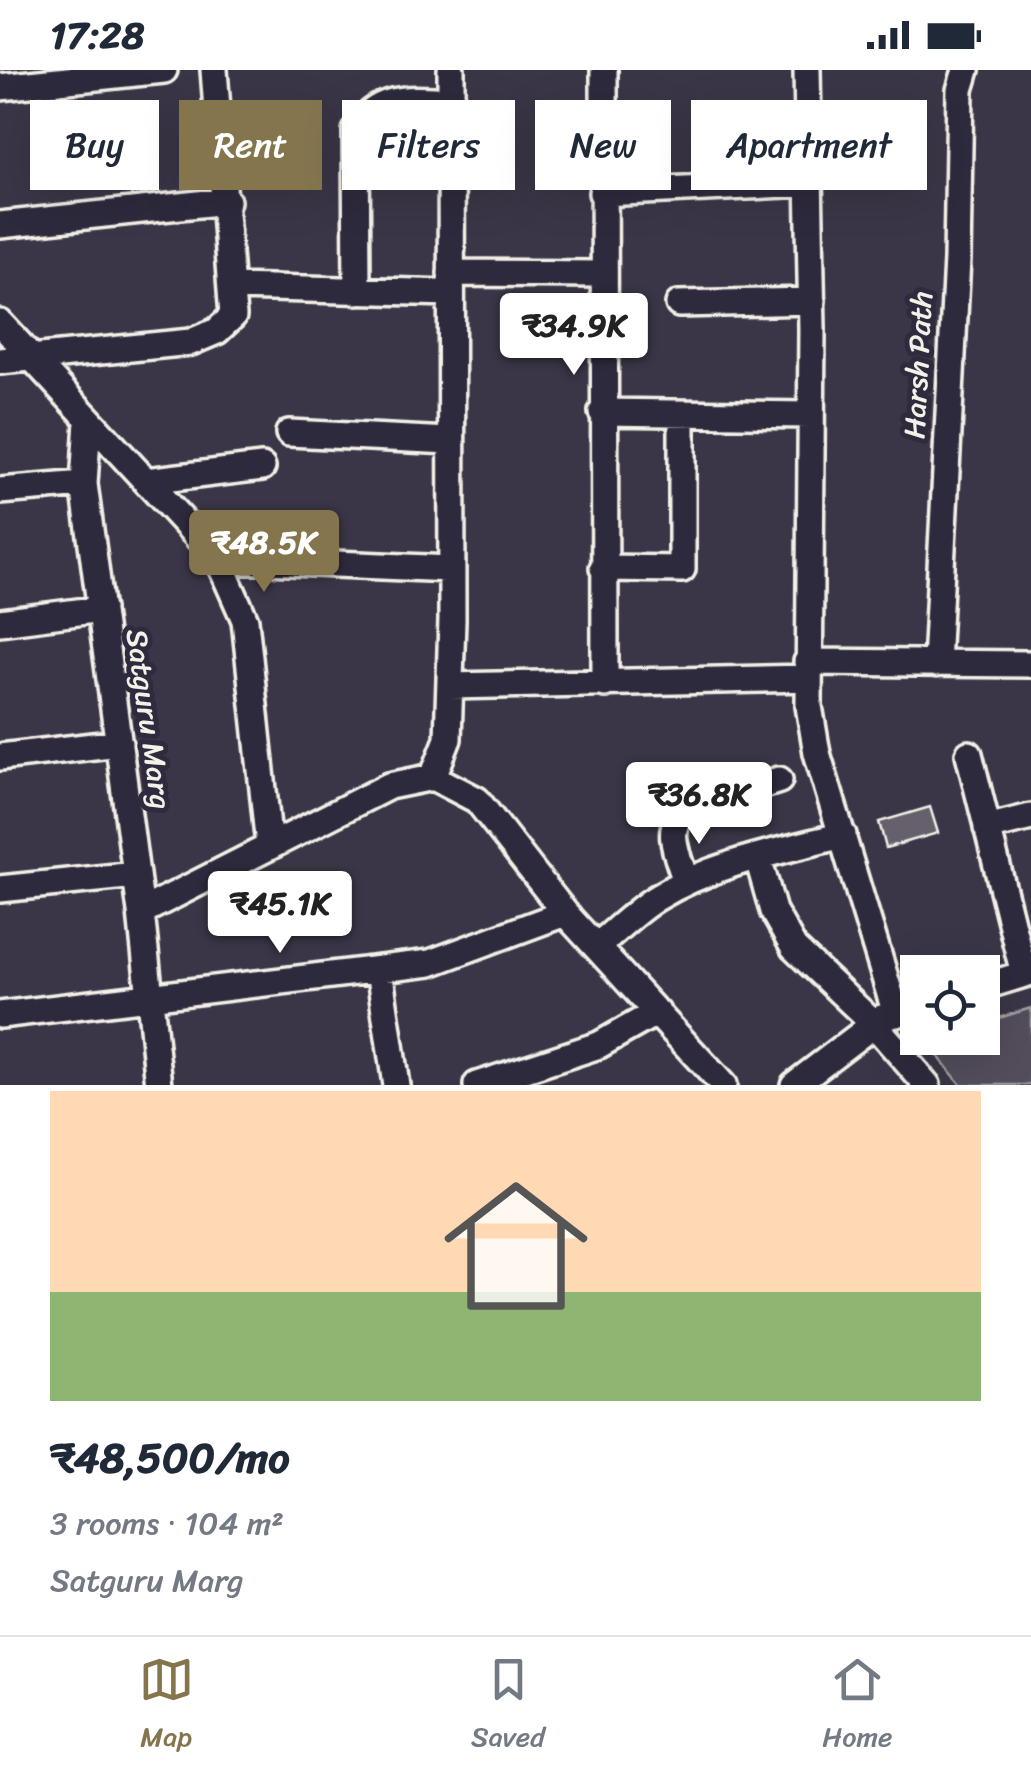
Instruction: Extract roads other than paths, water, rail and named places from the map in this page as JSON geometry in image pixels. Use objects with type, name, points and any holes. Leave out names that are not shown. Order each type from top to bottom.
[{"type":"street","points":[[0,87],[164,70]]},
{"type":"street","points":[[0,361],[191,342],[217,331],[233,316],[214,70]]},
{"type":"street","points":[[451,70],[451,100]]},
{"type":"street","points":[[604,70],[601,274],[605,684]]},
{"type":"street","points":[[807,70],[808,100]]},
{"type":"street","name":"Harsh Path","points":[[936,664],[957,259],[960,90],[966,70]]},
{"type":"street","points":[[394,100],[433,100]]},
{"type":"street","points":[[602,193],[691,189]]},
{"type":"street","points":[[356,190],[356,291]]},
{"type":"street","points":[[433,777],[448,738],[450,686],[451,190]]},
{"type":"street","points":[[809,190],[812,301],[807,670],[817,752],[896,1015],[928,1085]]},
{"type":"street","points":[[0,225],[226,201]]},
{"type":"street","points":[[233,287],[356,291],[601,274]]},
{"type":"street","points":[[680,304],[812,301]]},
{"type":"street","points":[[0,323],[218,559],[245,620],[269,846]]},
{"type":"street","points":[[602,412],[811,416]]},
{"type":"street","points":[[603,568],[682,569],[682,414]]},
{"type":"street","name":"Satguru Marg","points":[[88,421],[84,484],[141,912],[159,1085]]},
{"type":"street","points":[[289,432],[450,441]]},
{"type":"street","points":[[146,481],[262,467]]},
{"type":"street","points":[[0,490],[84,484]]},
{"type":"street","points":[[218,559],[452,569]]},
{"type":"street","points":[[0,622],[101,610]]},
{"type":"street","points":[[450,686],[605,684],[807,670],[1031,664]]},
{"type":"street","points":[[0,757],[119,743]]},
{"type":"street","points":[[969,754],[1027,973],[1000,981]]},
{"type":"street","points":[[141,912],[390,786],[433,777],[477,800],[565,912],[724,1085]]},
{"type":"street","points":[[686,882],[672,832],[674,820],[684,810],[779,780]]},
{"type":"street","points":[[987,828],[1031,817]]},
{"type":"street","points":[[597,946],[654,899],[686,882],[843,835]]},
{"type":"street","points":[[758,858],[773,911],[794,948],[896,1015]]},
{"type":"street","points":[[0,889],[136,875]]},
{"type":"street","points":[[0,1015],[430,963],[565,912]]},
{"type":"street","points":[[379,970],[396,1085]]},
{"type":"street","points":[[477,1085],[514,1081],[599,1045],[656,1012]]},
{"type":"street","points":[[794,1085],[896,1015]]}]
